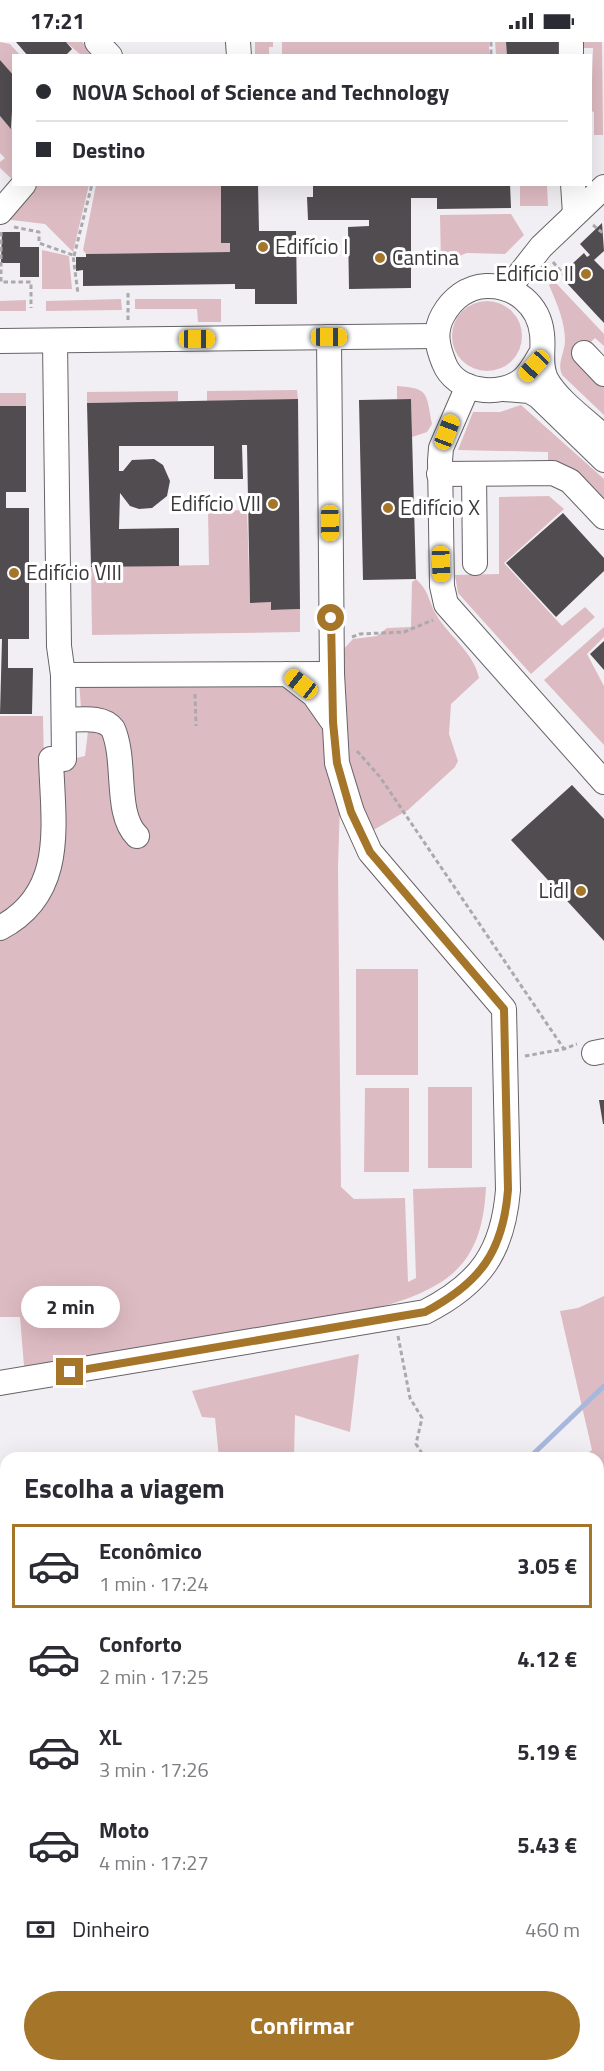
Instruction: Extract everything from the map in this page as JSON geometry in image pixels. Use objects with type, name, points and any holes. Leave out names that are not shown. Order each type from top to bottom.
[{"type":"street","points":[[97,42],[108,54]]},
{"type":"street","points":[[5,219],[23,186]]},
{"type":"street","points":[[574,186],[582,218]]},
{"type":"street","points":[[508,289],[541,247],[582,218],[604,187]]},
{"type":"street","points":[[504,389],[521,381],[534,366],[540,355],[543,336],[538,318],[527,301],[508,289],[478,287],[462,293],[449,305],[440,320],[437,336],[438,347],[445,367],[468,386],[487,391],[504,389],[529,391],[604,460]]},
{"type":"street","points":[[0,341],[437,336]]},
{"type":"street","points":[[0,1383],[425,1312],[449,1300],[471,1282],[486,1265],[498,1243],[506,1216],[508,1190],[504,1009],[370,852],[351,812],[337,763],[332,674],[329,337]]},
{"type":"street","points":[[0,928],[20,917],[28,909],[36,900],[48,875],[52,847],[51,759],[64,759],[63,675],[59,646],[55,341]]},
{"type":"street","points":[[584,353],[604,374]]},
{"type":"street","points":[[540,355],[547,380],[604,437]]},
{"type":"street","points":[[468,386],[441,448],[439,474],[442,586],[446,604],[604,782]]},
{"type":"street","points":[[439,474],[553,473],[570,481],[604,517]]},
{"type":"street","points":[[474,474],[475,563]]},
{"type":"street","points":[[287,674],[314,695],[333,722]]},
{"type":"street","points":[[63,675],[332,674]]},
{"type":"street","points":[[64,720],[99,720],[109,724],[113,729],[122,771],[124,814],[137,836]]},
{"type":"path","points":[[78,294],[73,255],[91,186]]},
{"type":"path","points":[[582,218],[604,234]]},
{"type":"path","points":[[5,219],[39,232],[39,243],[73,255]]},
{"type":"path","points":[[1,224],[1,282],[31,282],[31,308]]},
{"type":"path","points":[[548,256],[566,277]]},
{"type":"path","points":[[128,293],[128,319]]},
{"type":"path","points":[[342,641],[360,634],[404,632],[441,617]]},
{"type":"path","points":[[194,674],[195,726]]},
{"type":"path","points":[[333,722],[380,777],[440,870],[501,952],[564,1049]]},
{"type":"path","points":[[505,1059],[564,1049],[593,1049]]},
{"type":"path","points":[[395,1317],[410,1398],[422,1418],[416,1444],[421,1452]]},
{"type":"shaded area","points":[[0,42],[10,44],[19,54],[12,54],[12,75],[0,60]]},
{"type":"shaded area","points":[[66,42],[82,42],[93,54],[80,54]]},
{"type":"shaded area","points":[[255,42],[273,42],[273,47],[269,47],[269,54],[255,54]]},
{"type":"shaded area","points":[[282,42],[489,42],[489,54],[282,54]]},
{"type":"shaded area","points":[[495,42],[506,42],[507,54],[496,54]]},
{"type":"shaded area","points":[[581,42],[602,42],[603,135],[594,135],[593,48],[581,48]]},
{"type":"shaded area","points":[[0,116],[12,128],[12,179],[0,168],[0,162],[5,158],[0,153]]},
{"type":"shaded area","points":[[32,186],[89,186],[73,252],[45,224],[3,219]]},
{"type":"shaded area","points":[[96,186],[221,186],[221,243],[230,243],[230,252],[86,254],[83,250]]},
{"type":"shaded area","points":[[520,186],[547,186],[548,206],[520,206]]},
{"type":"shaded area","points":[[511,214],[524,235],[505,254],[467,253],[441,263],[440,215]]},
{"type":"shaded area","points":[[42,250],[69,256],[72,289],[42,289]]},
{"type":"shaded area","points":[[554,281],[604,334],[604,346],[595,338],[578,354],[604,381],[604,415],[562,375],[560,366],[565,334],[549,285]]},
{"type":"shaded area","points":[[121,299],[122,310],[46,311],[46,301]]},
{"type":"shaded area","points":[[135,299],[221,299],[221,322],[198,322],[197,309],[135,309]]},
{"type":"shaded area","points":[[26,300],[26,311],[0,311],[0,301]]},
{"type":"shaded area","points":[[487,301],[500,304],[512,311],[519,323],[522,336],[519,349],[512,361],[500,368],[487,371],[474,368],[462,361],[455,349],[452,336],[455,323],[462,311],[474,304]]},
{"type":"shaded area","points":[[397,386],[416,389],[425,395],[432,424],[427,432],[412,437],[411,399],[397,399]]},
{"type":"shaded area","points":[[297,390],[298,399],[207,401],[207,391]]},
{"type":"shaded area","points":[[178,391],[178,401],[87,403],[87,392]]},
{"type":"shaded area","points":[[0,393],[26,393],[26,406],[0,406]]},
{"type":"shaded area","points":[[521,405],[604,479],[604,507],[548,463],[548,452],[458,450],[473,412],[500,412]]},
{"type":"shaded area","points":[[549,496],[564,509],[504,563],[562,626],[585,607],[595,617],[531,674],[458,593],[455,575],[499,574],[499,497]]},
{"type":"shaded area","points":[[247,510],[250,602],[271,602],[271,610],[300,609],[300,632],[92,635],[91,567],[209,565],[208,511]]},
{"type":"shaded area","points":[[416,579],[426,592],[442,624],[467,653],[479,678],[451,704],[449,734],[458,761],[455,767],[408,810],[370,832],[349,783],[341,652],[353,639],[377,636],[387,628],[411,627],[412,582]]},
{"type":"shaded area","points":[[604,627],[604,637],[587,654],[604,686],[604,745],[544,680]]},
{"type":"shaded area","points":[[266,679],[293,692],[310,705],[325,728],[340,804],[338,867],[341,1187],[354,1199],[405,1198],[408,1282],[416,1278],[413,1189],[486,1187],[480,1229],[469,1254],[451,1275],[438,1284],[400,1301],[337,1316],[28,1369],[24,1366],[20,1317],[0,1317],[0,939],[26,921],[55,775],[68,760],[85,756],[88,731],[119,732],[81,708],[79,681]]},
{"type":"shaded area","points":[[0,716],[43,716],[46,865],[0,923]]},
{"type":"shaded area","points":[[356,969],[418,969],[418,1075],[356,1075]]},
{"type":"shaded area","points":[[428,1087],[472,1087],[472,1168],[428,1168]]},
{"type":"shaded area","points":[[365,1088],[409,1088],[409,1172],[364,1172]]},
{"type":"shaded area","points":[[604,1296],[604,1452],[589,1452],[592,1450],[560,1311],[578,1308]]},
{"type":"shaded area","points":[[359,1354],[350,1432],[295,1415],[294,1452],[218,1452],[215,1418],[202,1417],[192,1391]]},
{"type":"building","points":[[16,42],[66,42],[72,49],[67,54],[26,54]]},
{"type":"building","points":[[506,42],[559,42],[560,54],[507,54]]},
{"type":"building","points":[[0,60],[12,74],[11,129],[0,116]]},
{"type":"building","name":"Edifício I","points":[[221,186],[258,186],[259,231],[296,231],[297,304],[255,304],[255,289],[235,289],[235,284],[83,286],[83,270],[76,271],[76,257],[86,257],[86,254],[230,252],[230,243],[221,243]]},
{"type":"building","name":"Cantina","points":[[313,186],[510,186],[511,208],[437,209],[437,198],[411,198],[411,288],[349,289],[348,227],[369,226],[369,220],[308,220],[307,197],[313,197]]},
{"type":"building","name":"Edifício II","points":[[602,223],[604,251],[594,260],[604,270],[604,323],[563,279],[575,268],[572,264],[584,253],[587,257],[590,255],[580,244]]},
{"type":"building","points":[[2,232],[20,232],[20,247],[39,247],[39,277],[20,277],[20,263],[1,263]]},
{"type":"building","name":"Edifício VII","points":[[298,399],[300,609],[271,610],[271,602],[250,603],[247,445],[242,445],[243,479],[214,479],[214,446],[119,446],[119,471],[123,471],[132,460],[154,459],[163,465],[170,481],[167,496],[152,508],[139,509],[130,506],[120,493],[119,529],[179,528],[179,566],[91,567],[87,403]]},
{"type":"building","name":"Edifício X","points":[[411,399],[416,579],[363,580],[359,400]]},
{"type":"building","name":"Edifício VIII","points":[[0,406],[26,406],[26,492],[6,492],[6,508],[29,508],[29,639],[8,639],[8,668],[33,668],[32,714],[0,714],[2,639],[0,639]]},
{"type":"building","points":[[563,513],[604,558],[604,571],[556,617],[506,563]]},
{"type":"building","points":[[604,641],[604,670],[590,654]]},
{"type":"building","name":"Lidl","points":[[572,785],[604,819],[604,941],[511,840]]},
{"type":"building","points":[[599,1100],[604,1100],[604,1124],[603,1124]]},
{"type":"waterway","points":[[535,1452],[604,1386]]},
{"type":"place","name":"Edifício I","points":[[263,247]]},
{"type":"place","name":"Cantina","points":[[380,258]]},
{"type":"place","name":"Edifício II","points":[[586,274]]},
{"type":"place","name":"Edifício VII","points":[[273,504]]},
{"type":"place","name":"Edifício X","points":[[388,508]]},
{"type":"place","name":"Edifício VIII","points":[[14,573]]},
{"type":"place","name":"Lidl","points":[[581,891]]},
{"type":"route","points":[[70,1372],[425,1312],[449,1300],[471,1282],[486,1265],[498,1243],[506,1216],[508,1190],[504,1009],[370,852],[351,812],[337,763],[333,722],[331,618]]}]
